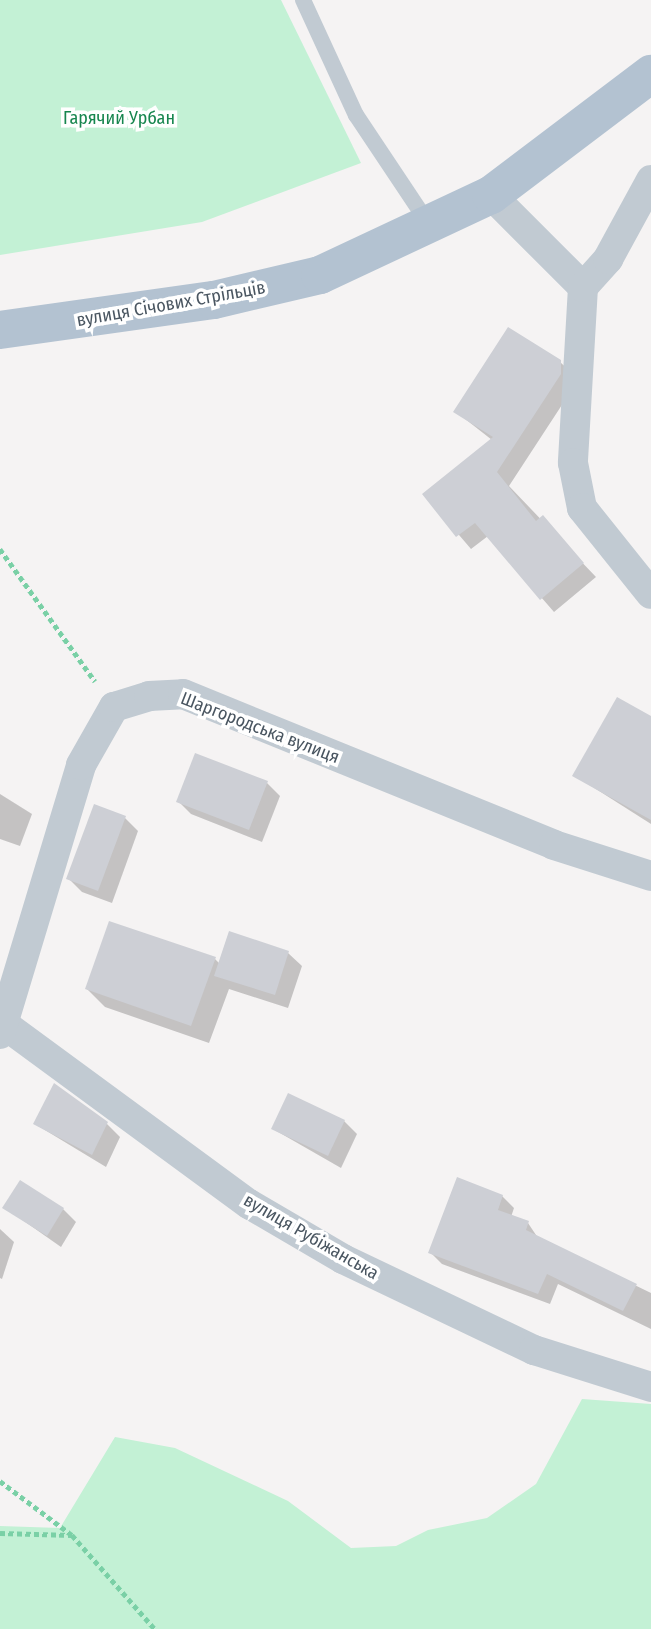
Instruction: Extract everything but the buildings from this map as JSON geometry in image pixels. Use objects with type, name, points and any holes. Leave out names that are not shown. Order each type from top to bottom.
[{"type":"main road","name":"вулиця Січових Стрільців","points":[[0,330],[214,300],[320,275],[432,228],[491,195],[651,74]]},
{"type":"street","points":[[651,180],[608,259],[583,287],[573,463],[582,508],[651,594]]},
{"type":"street","points":[[491,195],[583,287]]},
{"type":"street","name":"Шаргородська вулиця","points":[[114,707],[183,694],[554,845],[651,876]]},
{"type":"street","points":[[2,1030],[81,765],[114,707]]},
{"type":"street","name":"вулиця Рубіжанська","points":[[2,1030],[249,1204],[343,1259],[534,1350],[651,1387]]},
{"type":"lane","points":[[303,0],[356,115],[432,228]]},
{"type":"path","points":[[0,550],[114,707]]},
{"type":"path","points":[[0,1480],[72,1535],[155,1629]]},
{"type":"path","points":[[0,1534],[72,1535]]},
{"type":"green space","name":"Гарячий Урбан","points":[[0,0],[281,0],[361,163],[202,222],[0,255]]},
{"type":"green space","points":[[582,1399],[651,1404],[651,1629],[0,1629],[0,1526],[60,1528],[115,1437],[175,1448],[288,1501],[351,1548],[396,1546],[428,1530],[487,1518],[536,1484]]}]
